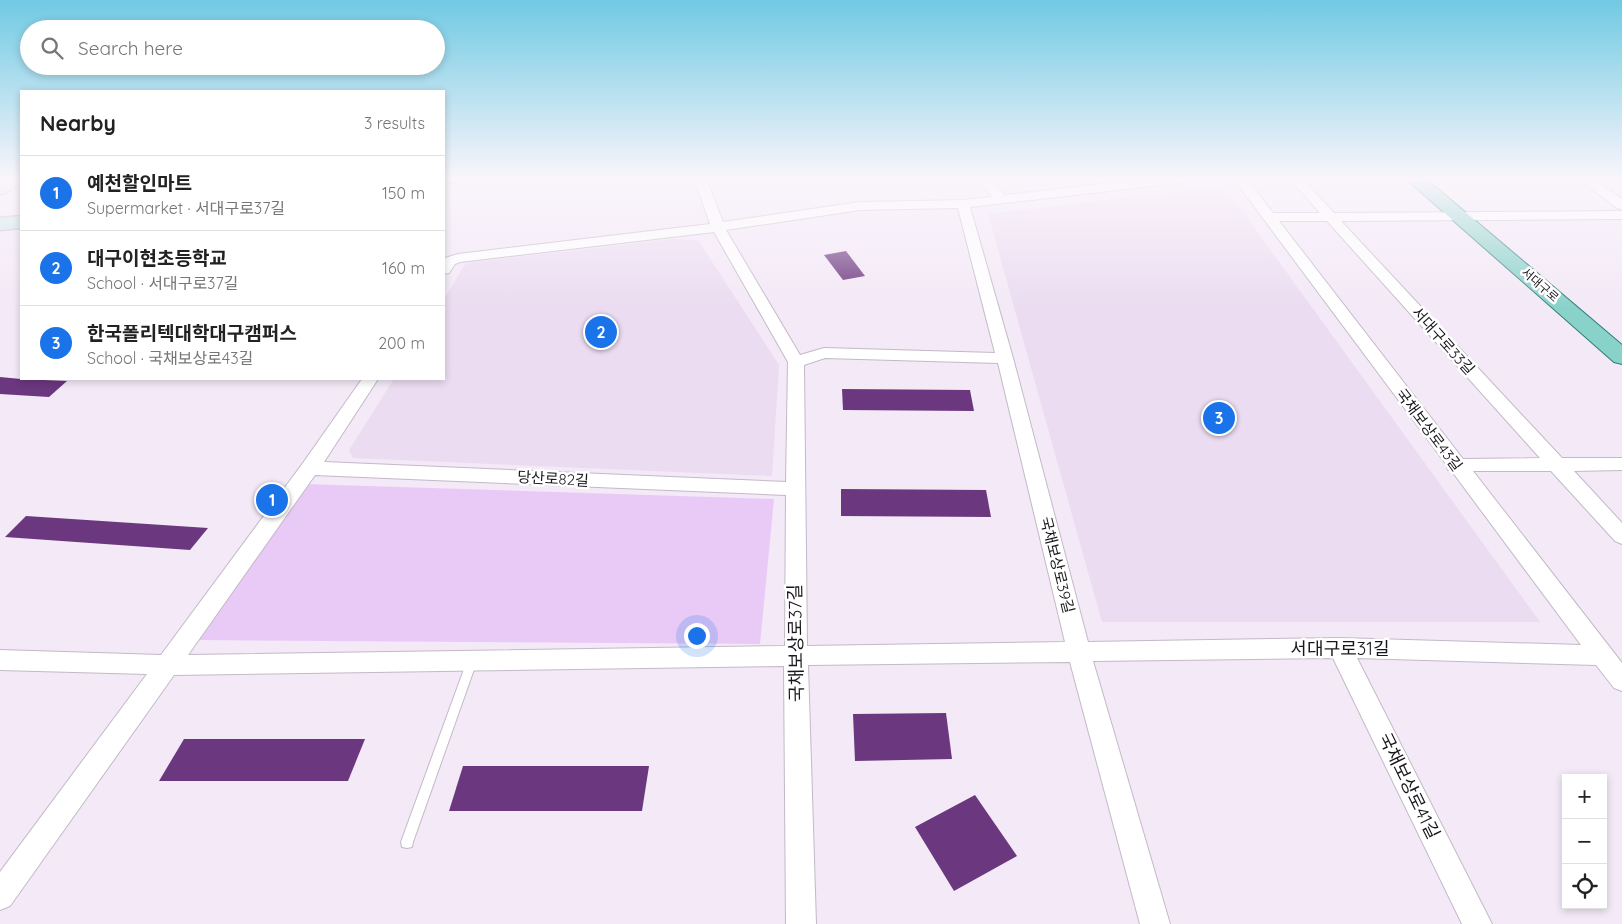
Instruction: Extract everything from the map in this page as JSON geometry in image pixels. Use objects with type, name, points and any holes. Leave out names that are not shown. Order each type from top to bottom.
[{"type":"main road","name":"서대구로","points":[[1463,221],[1622,357]]},
{"type":"main road","points":[[0,224],[20,222]]},
{"type":"street","points":[[716,221],[796,362],[824,353],[1005,358]]},
{"type":"street","points":[[445,268],[450,261],[458,258],[758,221]]},
{"type":"street","name":"국채보상로39길","points":[[968,221],[1005,358],[1079,653],[1155,924]]},
{"type":"street","name":"국채보상로43길","points":[[1271,221],[1455,465],[1622,680]]},
{"type":"street","name":"서대구로33길","points":[[1334,221],[1622,536]]},
{"type":"street","name":"국채보상로37길","points":[[796,362],[796,657],[801,924]]},
{"type":"street","points":[[0,896],[310,468],[369,380]]},
{"type":"street","points":[[1455,465],[1622,464]]},
{"type":"street","name":"당산로82길","points":[[310,468],[796,489]]},
{"type":"street","name":"서대구로31길","points":[[0,660],[167,665],[1340,648],[1602,655]]},
{"type":"street","name":"국채보상로41길","points":[[1340,648],[1478,924]]},
{"type":"lane","points":[[407,842],[472,661]]},
{"type":"shaded area","points":[[990,221],[1249,221],[1540,622],[1102,622]]},
{"type":"shaded area","points":[[672,239],[698,240],[779,365],[772,476],[353,458],[349,450],[393,380],[445,380],[445,297],[466,263]]},
{"type":"shaded area","points":[[304,484],[774,499],[760,644],[199,640]]},
{"type":"building","points":[[846,251],[865,276],[843,280],[824,255]]},
{"type":"building","points":[[0,377],[20,380],[67,381],[49,397],[0,394]]},
{"type":"building","points":[[842,389],[970,390],[974,411],[843,410]]},
{"type":"building","points":[[841,489],[986,490],[991,517],[841,516]]},
{"type":"building","points":[[26,516],[208,528],[190,550],[5,537]]},
{"type":"building","points":[[946,713],[952,759],[855,761],[853,714]]},
{"type":"building","points":[[184,739],[365,739],[348,781],[159,781]]},
{"type":"building","points":[[463,766],[649,766],[642,811],[449,811]]},
{"type":"building","points":[[975,795],[1017,856],[954,891],[915,827]]},
{"type":"place","name":"대구이현초등학교","points":[[601,332]]},
{"type":"place","name":"한국폴리텍대학대구캠퍼스","points":[[1219,418]]},
{"type":"place","name":"예천할인마트","points":[[272,500]]}]
